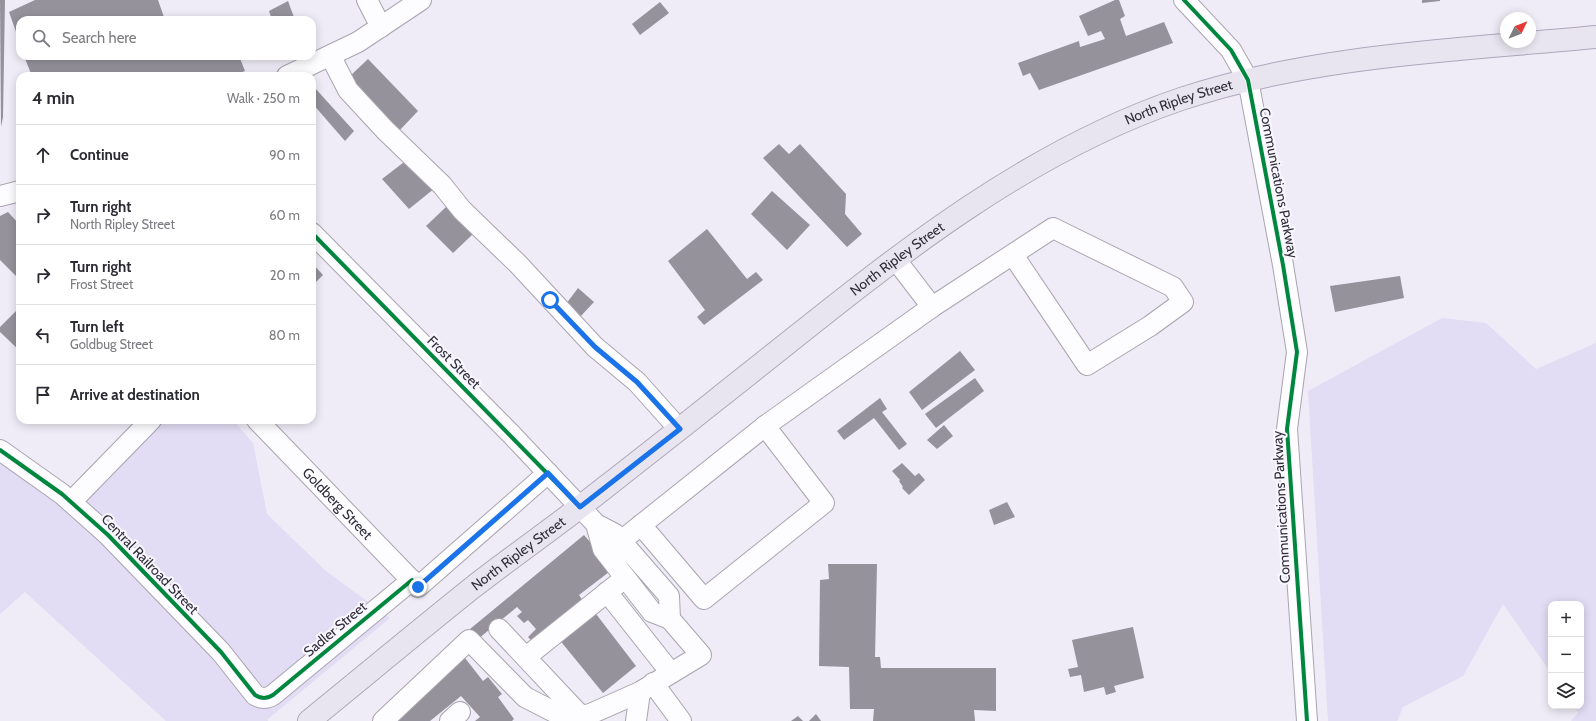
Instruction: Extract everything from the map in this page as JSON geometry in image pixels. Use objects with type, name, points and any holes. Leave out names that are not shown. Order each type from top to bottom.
[{"type":"main road","name":"North Ripley Street","points":[[309,721],[474,587],[580,507],[896,260],[940,227],[1015,177],[1076,144],[1176,100],[1218,87],[1248,80],[1322,66],[1415,54],[1596,37]]},
{"type":"street","points":[[367,0],[381,26]]},
{"type":"street","points":[[296,72],[330,57],[358,42],[421,0]]},
{"type":"street","name":"Communications Parkway","points":[[1184,0],[1231,50],[1248,80],[1283,265],[1297,352],[1291,384],[1287,429],[1307,721]]},
{"type":"street","points":[[330,57],[348,90],[385,130],[442,185],[462,210],[518,264],[595,347],[637,382],[680,429]]},
{"type":"street","points":[[0,196],[16,192]]},
{"type":"street","points":[[621,541],[765,426],[932,307],[1053,228],[1173,287],[1183,302],[1150,326],[1086,366],[1013,255]]},
{"type":"street","name":"Frost Street","points":[[316,237],[548,473],[596,524]]},
{"type":"street","points":[[896,260],[932,307]]},
{"type":"street","points":[[71,502],[147,424]]},
{"type":"street","name":"Goldberg Street","points":[[261,424],[415,584]]},
{"type":"street","points":[[641,525],[704,600],[824,503],[765,426]]},
{"type":"street","name":"Central Railroad Street","points":[[0,450],[26,467],[71,502],[108,535],[221,652],[255,695],[262,699],[273,695]]},
{"type":"street","name":"Sadler Street","points":[[273,695],[415,584],[548,473]]},
{"type":"street","points":[[596,524],[615,534],[669,596],[670,619]]},
{"type":"street","points":[[383,721],[469,640],[525,697],[550,717],[579,718],[588,715],[647,687],[701,655],[670,619],[652,612],[603,549],[596,524]]},
{"type":"street","points":[[526,658],[625,578]]},
{"type":"street","points":[[607,592],[671,673]]},
{"type":"street","points":[[499,629],[579,718]]},
{"type":"street","points":[[647,687],[674,719]]},
{"type":"street","points":[[636,721],[647,687]]},
{"type":"shaded area","points":[[1442,318],[1486,323],[1536,369],[1596,343],[1596,721],[1571,721],[1578,713],[1576,709],[1584,709],[1584,601],[1548,601],[1548,669],[1503,604],[1463,676],[1403,707],[1397,721],[1328,721],[1308,391]]},
{"type":"shaded area","points":[[161,424],[236,424],[253,443],[267,514],[326,571],[390,618],[268,719],[268,721],[166,721],[25,592],[0,614],[0,456],[73,514]]},
{"type":"building","points":[[0,0],[5,0],[3,117],[1,127]]},
{"type":"building","points":[[35,0],[158,0],[164,16],[16,16],[16,32],[9,12]]},
{"type":"building","points":[[1115,0],[1119,0],[1125,16],[1120,19],[1126,36],[1164,22],[1173,43],[1039,90],[1030,73],[1023,76],[1018,63],[1079,41],[1080,47],[1105,39],[1101,31],[1088,36],[1079,16]]},
{"type":"building","points":[[1422,0],[1440,0],[1440,1],[1422,3]]},
{"type":"building","points":[[288,1],[294,16],[271,16],[269,11]]},
{"type":"building","points":[[660,2],[669,13],[640,35],[632,24]]},
{"type":"building","points":[[368,59],[418,111],[398,132],[349,77]]},
{"type":"building","points":[[26,60],[241,60],[245,71],[242,72],[30,72]]},
{"type":"building","points":[[316,89],[354,131],[345,141],[316,108]]},
{"type":"building","points":[[779,144],[789,154],[800,144],[846,194],[845,214],[862,234],[847,247],[763,158]]},
{"type":"building","points":[[408,159],[435,188],[409,209],[382,179]]},
{"type":"building","points":[[772,191],[810,225],[787,250],[751,214]]},
{"type":"building","points":[[446,207],[473,234],[453,253],[426,226]]},
{"type":"building","points":[[8,212],[16,221],[16,276],[0,260],[0,216]]},
{"type":"building","points":[[707,229],[747,279],[756,272],[763,280],[704,325],[697,317],[705,310],[668,261]]},
{"type":"building","points":[[316,267],[323,275],[316,282]]},
{"type":"building","points":[[1400,276],[1404,298],[1335,312],[1330,286]]},
{"type":"building","points":[[578,288],[594,302],[579,318],[566,304]]},
{"type":"building","points":[[16,311],[16,347],[0,332],[0,327]]},
{"type":"building","points":[[960,351],[975,370],[922,410],[909,392]]},
{"type":"building","points":[[975,378],[984,391],[936,428],[925,414]]},
{"type":"building","points":[[880,398],[887,409],[882,412],[907,444],[899,450],[874,418],[844,440],[837,431]]},
{"type":"building","points":[[944,425],[953,436],[937,449],[927,440]]},
{"type":"building","points":[[902,463],[915,476],[919,473],[925,480],[909,495],[902,488],[903,487],[899,481],[900,480],[892,471]]},
{"type":"building","points":[[1007,502],[1015,517],[994,525],[989,510]]},
{"type":"building","points":[[584,535],[613,569],[579,595],[585,604],[534,643],[528,637],[536,629],[528,620],[524,623],[517,616],[522,612],[517,607],[478,639],[470,629]]},
{"type":"building","points":[[828,564],[877,564],[875,657],[880,657],[881,668],[996,668],[996,711],[974,710],[975,721],[873,721],[874,709],[850,709],[849,667],[819,666],[820,580],[829,579]]},
{"type":"building","points":[[593,610],[636,666],[603,693],[558,638]]},
{"type":"building","points":[[1133,627],[1144,678],[1114,686],[1116,692],[1106,695],[1104,687],[1084,692],[1081,675],[1070,677],[1068,669],[1078,667],[1072,640]]},
{"type":"building","points":[[465,658],[483,681],[488,677],[502,694],[498,697],[514,719],[512,721],[475,721],[480,717],[461,696],[430,721],[393,721]]},
{"type":"building","points":[[816,714],[821,721],[809,721]]},
{"type":"building","points":[[798,716],[803,721],[791,721]]},
{"type":"cycle path","points":[[1184,0],[1231,50],[1248,80],[1283,265],[1297,352],[1287,429],[1307,721]]},
{"type":"cycle path","points":[[316,237],[580,507]]},
{"type":"cycle path","points":[[0,450],[62,494],[108,535],[221,652],[255,695],[260,697],[266,698],[273,695],[412,580]]},
{"type":"route","points":[[418,587],[548,473],[580,507],[680,429],[637,382],[595,347],[550,300]]}]
